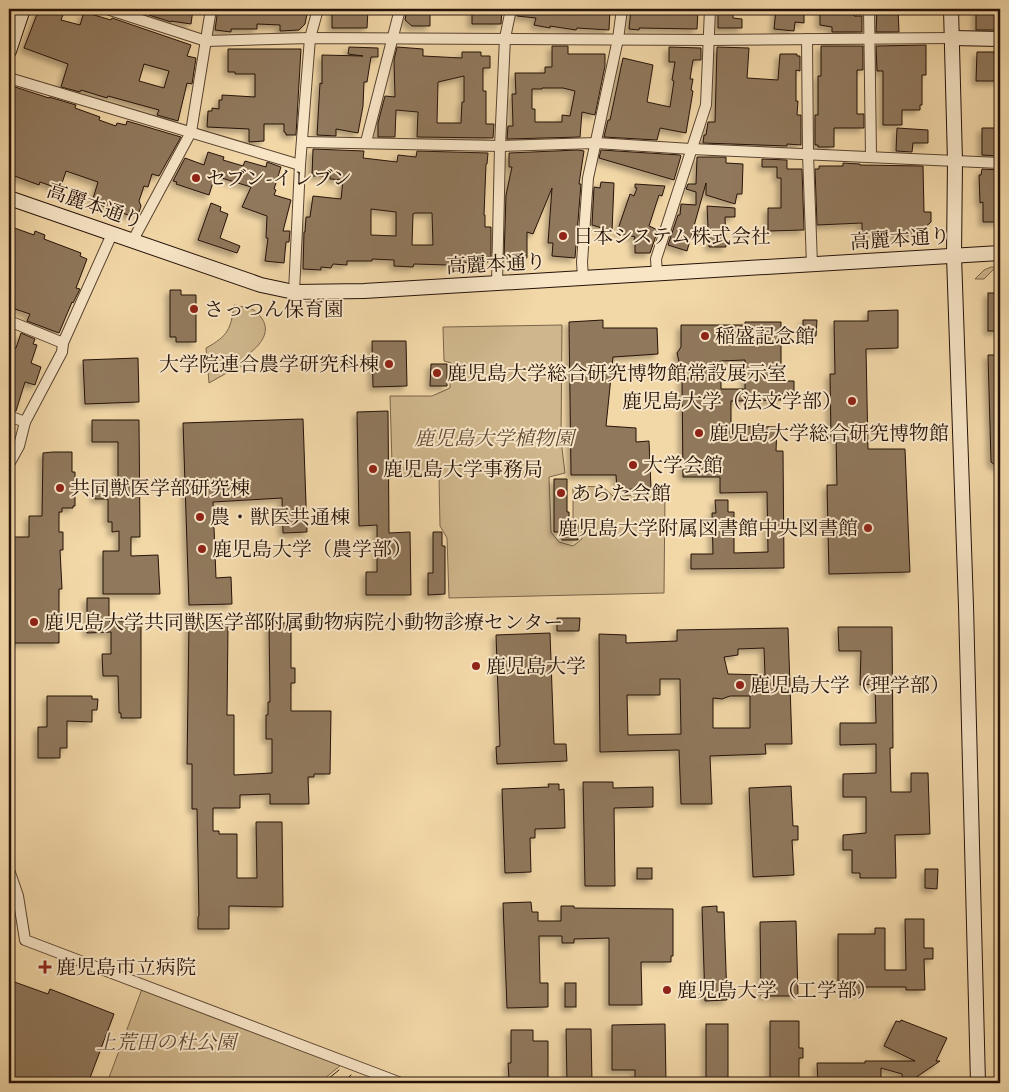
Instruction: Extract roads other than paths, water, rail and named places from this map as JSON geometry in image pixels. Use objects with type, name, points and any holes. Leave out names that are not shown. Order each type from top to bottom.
[{"type":"street","points":[[9,51],[23,9]]},
{"type":"street","points":[[107,9],[206,41],[310,38],[1000,39]]},
{"type":"street","points":[[133,240],[191,132],[211,9]]},
{"type":"street","points":[[294,292],[300,165],[310,38],[318,9]]},
{"type":"street","points":[[366,142],[400,9]]},
{"type":"street","points":[[497,284],[505,38],[511,9]]},
{"type":"street","points":[[583,278],[582,262],[588,178],[618,39],[622,9]]},
{"type":"street","points":[[657,274],[656,259],[706,105],[710,9]]},
{"type":"street","points":[[869,9],[871,156]]},
{"type":"street","points":[[951,9],[955,161],[954,256],[965,580],[978,1083]]},
{"type":"street","points":[[807,39],[808,154],[812,265]]},
{"type":"street","points":[[9,78],[300,165]]},
{"type":"street","points":[[302,142],[500,146],[596,143],[1000,163]]},
{"type":"street","name":"高麗本通り","points":[[9,198],[261,285],[294,292],[354,292],[1000,253]]},
{"type":"street","points":[[9,464],[19,446],[25,422],[62,352],[63,343],[112,234]]},
{"type":"street","points":[[9,321],[63,343]]},
{"type":"street","points":[[9,416],[25,422]]},
{"type":"street","points":[[9,870],[18,896],[25,940],[401,1083]]},
{"type":"tram line","points":[[323,1083],[339,1070]]},
{"type":"tram line","points":[[342,1083],[351,1075]]},
{"type":"tram line","points":[[360,1083],[364,1080]]},
{"type":"place","name":"セブン-イレブン","points":[[196,178]]},
{"type":"place","name":"日本システム株式会社","points":[[563,236]]},
{"type":"place","name":"さっつん保育園","points":[[194,309]]},
{"type":"place","name":"稲盛記念館","points":[[705,336]]},
{"type":"place","name":"大学院連合農学研究科棟","points":[[389,364]]},
{"type":"place","name":"鹿児島大学総合研究博物館常設展示室","points":[[437,373]]},
{"type":"place","name":"鹿児島大学（法文学部）","points":[[852,401]]},
{"type":"place","name":"鹿児島大学総合研究博物館","points":[[699,433]]},
{"type":"place","name":"大学会館","points":[[633,465]]},
{"type":"place","name":"鹿児島大学事務局","points":[[373,469]]},
{"type":"place","name":"共同獣医学部研究棟","points":[[60,488]]},
{"type":"place","name":"あらた会館","points":[[561,493]]},
{"type":"place","name":"農・獣医共通棟","points":[[200,517]]},
{"type":"place","name":"鹿児島大学附属図書館中央図書館","points":[[868,528]]},
{"type":"place","name":"鹿児島大学（農学部）","points":[[202,549]]},
{"type":"place","name":"鹿児島大学共同獣医学部附属動物病院小動物診療センター","points":[[34,622]]},
{"type":"place","name":"鹿児島大学","points":[[476,666]]},
{"type":"place","name":"鹿児島大学（理学部）","points":[[740,685]]},
{"type":"place","name":"鹿児島市立病院","points":[[45,967]]},
{"type":"place","name":"鹿児島大学（工学部）","points":[[667,990]]},
{"type":"park label","name":"鹿児島大学植物園","points":[[494,438]]},
{"type":"park label","name":"上荒田の杜公園","points":[[166,1042]]}]
